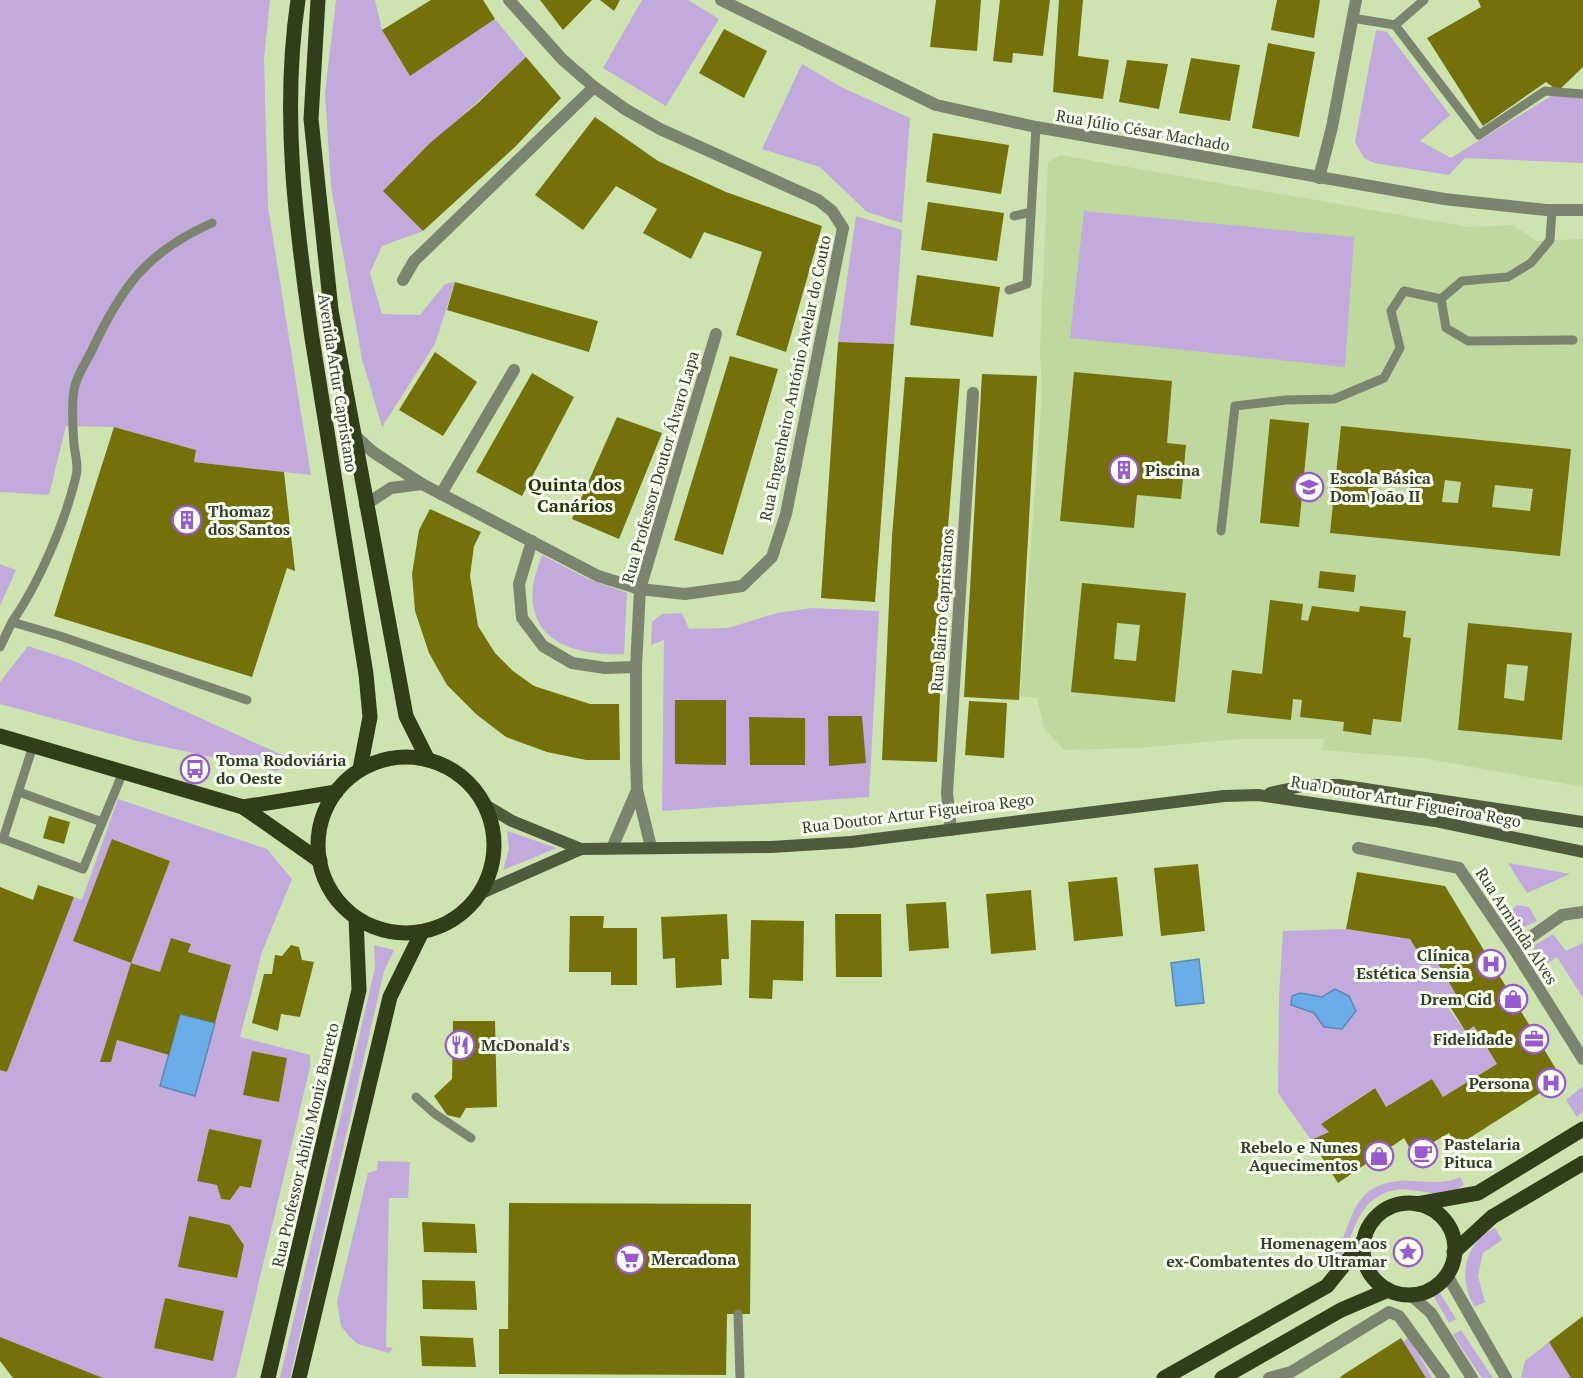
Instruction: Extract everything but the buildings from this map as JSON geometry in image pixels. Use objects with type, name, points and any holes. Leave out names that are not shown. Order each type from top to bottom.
[{"type":"main road","name":"Avenida Artur Capristano","points":[[298,0],[290,90],[291,165],[298,242],[366,674],[370,717],[360,770]]},
{"type":"main road","name":"Avenida Artur Capristano","points":[[318,0],[311,118],[316,188],[330,310],[406,716],[428,759]]},
{"type":"main road","points":[[0,736],[243,807],[320,861]]},
{"type":"main road","points":[[397,757],[428,759],[462,776],[485,805],[491,819],[494,850],[490,873],[479,894],[454,920],[422,932],[387,932],[356,918],[332,893],[320,861],[320,826],[336,792],[360,770],[397,757]]},
{"type":"main road","name":"Rua Doutor Artur Figueiroa Rego","points":[[479,894],[581,849],[807,845],[951,830],[1179,799],[1258,795],[1307,785],[1338,785],[1583,822]]},
{"type":"main road","points":[[243,807],[336,792]]},
{"type":"main road","name":"Rua Doutor Artur Figueiroa Rego","points":[[1258,795],[1435,821],[1583,852]]},
{"type":"main road","name":"Rua Doutor Artur Figueiroa Rego","points":[[485,805],[512,821],[581,849]]},
{"type":"main road","name":"Rua Professor Abílio Moniz Barreto","points":[[268,1378],[359,990],[356,918]]},
{"type":"main road","points":[[299,1378],[390,997],[422,932]]},
{"type":"main road","points":[[1164,1378],[1327,1286],[1364,1240],[1374,1219],[1383,1211],[1405,1203],[1417,1204],[1478,1193],[1583,1129]]},
{"type":"main road","points":[[1454,1252],[1492,1217],[1583,1163]]},
{"type":"main road","points":[[1364,1240],[1364,1257],[1370,1273],[1388,1290],[1412,1295],[1431,1289],[1447,1275],[1454,1252],[1453,1237],[1447,1224],[1437,1213],[1417,1204]]},
{"type":"main road","points":[[1222,1378],[1341,1310],[1388,1290]]},
{"type":"street","name":"Rua Engenheiro António Avelar do Couto","points":[[353,434],[373,452],[422,484],[598,576],[640,589],[685,594],[742,586],[772,557],[786,514],[843,228],[832,211],[818,200],[660,129],[594,87],[562,59],[509,0]]},
{"type":"street","name":"Rua Júlio César Machado","points":[[721,0],[936,105],[1036,127],[1444,199],[1552,210],[1583,210]]},
{"type":"street","points":[[1319,178],[1332,128],[1356,0]]},
{"type":"street","points":[[404,280],[414,261],[594,87]]},
{"type":"street","name":"Rua Professor Doutor Álvaro Lapa","points":[[637,790],[636,667],[640,589],[716,334]]},
{"type":"street","points":[[441,494],[514,370]]},
{"type":"street","name":"Rua Bairro Capristanos","points":[[951,830],[947,793],[973,393]]},
{"type":"street","points":[[365,505],[391,488],[422,484]]},
{"type":"street","points":[[532,541],[519,584],[522,618],[543,646],[572,663],[605,668],[636,667]]},
{"type":"street","points":[[637,790],[651,847]]},
{"type":"street","points":[[612,848],[637,790]]},
{"type":"street","name":"Rua Arminda Alves","points":[[1358,848],[1459,868],[1579,1042],[1583,1059]]},
{"type":"street","points":[[1514,949],[1562,915],[1583,912]]},
{"type":"street","points":[[1447,1275],[1506,1378]]},
{"type":"street","points":[[1412,1295],[1431,1313],[1472,1378]]},
{"type":"street","points":[[1269,1378],[1291,1372],[1389,1312],[1399,1316],[1444,1378]]},
{"type":"lane","points":[[1395,25],[1424,0]]},
{"type":"lane","points":[[1352,18],[1395,25],[1479,135],[1545,92],[1583,94]]},
{"type":"lane","points":[[1009,290],[1027,284],[1036,127]]},
{"type":"lane","points":[[1441,299],[1462,281],[1508,276],[1531,263],[1550,240],[1552,210]]},
{"type":"lane","points":[[1014,216],[1031,212]]},
{"type":"lane","points":[[0,646],[12,622],[30,595],[54,540],[77,474],[73,432],[74,388],[116,302],[148,261],[181,236],[212,223]]},
{"type":"lane","points":[[1221,531],[1235,406],[1286,400],[1334,399],[1384,378],[1400,348],[1391,311],[1404,291],[1441,299]]},
{"type":"lane","points":[[1441,299],[1446,328],[1468,341],[1574,340]]},
{"type":"lane","points":[[12,622],[247,699]]},
{"type":"lane","points":[[33,746],[19,792],[1,838],[83,868],[123,772]]},
{"type":"lane","points":[[19,792],[102,822]]},
{"type":"lane","points":[[416,1097],[435,1114],[471,1138]]},
{"type":"lane","points":[[738,1314],[740,1378]]},
{"type":"shaded area","points":[[0,0],[270,0],[264,59],[268,207],[311,475],[194,462],[196,450],[114,427],[66,426],[49,495],[0,492]]},
{"type":"shaded area","points":[[336,0],[375,0],[382,30],[410,76],[495,19],[526,57],[384,190],[423,231],[382,246],[370,273],[382,314],[420,315],[445,284],[455,282],[435,344],[382,427],[362,359],[331,187],[325,93]]},
{"type":"shaded area","points":[[642,0],[688,0],[719,19],[666,106],[603,68]]},
{"type":"shaded area","points":[[1376,30],[1387,32],[1450,115],[1420,141],[1451,158],[1551,96],[1583,97],[1583,163],[1465,158],[1449,175],[1374,163],[1364,158],[1355,142]]},
{"type":"shaded area","points":[[802,64],[843,88],[910,118],[902,223],[867,212],[820,167],[762,149]]},
{"type":"shaded area","name":"Escola Básica Dom João II","points":[[1060,155],[1468,227],[1513,225],[1536,241],[1583,239],[1583,787],[1423,758],[1322,750],[1324,739],[1240,739],[1138,748],[1064,750],[1044,728],[1037,698],[1020,696],[1042,392],[1040,351],[1048,162]]},
{"type":"shaded area","points":[[1084,211],[1354,237],[1345,367],[1070,338]]},
{"type":"shaded area","points":[[856,216],[902,230],[894,344],[838,342]]},
{"type":"shaded area","points":[[542,555],[588,579],[627,593],[624,654],[574,649],[548,634],[538,622],[533,606],[533,587]]},
{"type":"shaded area","points":[[0,564],[16,570],[0,606]]},
{"type":"shaded area","points":[[812,608],[879,611],[869,797],[662,811],[664,640],[651,645],[652,622],[662,614],[682,613],[689,629],[728,628],[777,613]]},
{"type":"shaded area","points":[[28,646],[74,661],[300,763],[276,771],[137,741],[0,704],[0,682]]},
{"type":"shaded area","points":[[118,799],[267,849],[292,879],[262,952],[240,1037],[310,1055],[310,1067],[236,1378],[103,1378],[0,1337],[0,1070],[7,1072],[74,897],[82,900]],"holes":[[[113,839],[170,861],[131,962],[75,941]],[[191,944],[188,952],[231,965],[195,1096],[160,1086],[169,1055],[117,1040],[101,1062],[131,963],[160,972]],[[252,1051],[287,1058],[279,1102],[244,1095]],[[209,1130],[262,1140],[251,1188],[240,1186],[230,1200],[221,1199],[217,1185],[197,1180]],[[230,1225],[244,1244],[236,1278],[179,1267]],[[165,1298],[224,1311],[213,1361],[154,1348]]]},
{"type":"shaded area","points":[[507,831],[557,848],[503,870],[509,849]]},
{"type":"shaded area","points":[[1508,863],[1570,874],[1527,893]]},
{"type":"shaded area","points":[[1517,905],[1529,907],[1537,921],[1520,929],[1513,925],[1506,916]]},
{"type":"shaded area","points":[[1346,929],[1410,939],[1426,965],[1436,960],[1458,998],[1448,1008],[1466,1032],[1474,1026],[1497,1064],[1443,1097],[1432,1079],[1386,1107],[1374,1088],[1322,1123],[1329,1132],[1311,1140],[1278,1093],[1279,998],[1283,931]]},
{"type":"shaded area","points":[[1553,934],[1566,951],[1583,943],[1583,998],[1557,957],[1540,968],[1532,956],[1535,945]]},
{"type":"shaded area","points":[[374,945],[394,950],[384,971],[290,1378],[280,1378],[375,968]]},
{"type":"shaded area","points":[[1583,1086],[1583,1111],[1577,1117],[1566,1100]]},
{"type":"shaded area","points":[[378,1161],[410,1162],[408,1198],[389,1198],[386,1347],[393,1348],[389,1353],[358,1344],[349,1336],[341,1326],[337,1302],[368,1173],[377,1170]]},
{"type":"shaded area","points":[[1460,1177],[1464,1185],[1448,1194],[1405,1189],[1379,1196],[1362,1212],[1336,1263],[1327,1271],[1322,1264],[1335,1253],[1359,1202],[1375,1188],[1396,1181],[1442,1182]]},
{"type":"shaded area","points":[[1495,1228],[1502,1240],[1483,1253],[1478,1276],[1485,1302],[1475,1307],[1466,1285],[1467,1263],[1476,1243]]},
{"type":"shaded area","points":[[1440,1293],[1456,1319],[1449,1323],[1434,1297]]},
{"type":"shaded area","points":[[1461,1330],[1493,1378],[1482,1378],[1453,1335]]},
{"type":"shaded area","points":[[1409,1337],[1432,1378],[1426,1378],[1403,1342]]},
{"type":"shaded area","points":[[1549,1342],[1571,1378],[1521,1378],[1525,1361]]},
{"type":"water","points":[[1199,959],[1204,1003],[1176,1006],[1171,963]]},
{"type":"water","points":[[1335,989],[1349,996],[1356,1011],[1342,1029],[1324,1027],[1314,1013],[1291,1005],[1292,996],[1300,993],[1322,997]]},
{"type":"water","points":[[180,1014],[215,1023],[195,1096],[160,1086]]},
{"type":"place","name":"Piscina","points":[[1124,470]]},
{"type":"place","name":"Escola Básica Dom João II","points":[[1309,487]]},
{"type":"place","name":"Thomaz dos Santos","points":[[187,520]]},
{"type":"place","name":"Toma Rodoviária do Oeste","points":[[195,769]]},
{"type":"place","name":"Clínica Estética Sensia","points":[[1491,964]]},
{"type":"place","name":"Drem Cid","points":[[1513,999]]},
{"type":"place","name":"Fidelidade","points":[[1534,1039]]},
{"type":"place","name":"McDonald's","points":[[460,1045]]},
{"type":"place","name":"Persona","points":[[1551,1083]]},
{"type":"place","name":"Pastelaria Pituca","points":[[1423,1153]]},
{"type":"place","name":"Rebelo e Nunes Aquecimentos","points":[[1379,1156]]},
{"type":"place","name":"Homenagem aos ex-Combatentes do Ultramar","points":[[1408,1252]]},
{"type":"place","name":"Mercadona","points":[[630,1259]]},
{"type":"district","name":"Quinta dos Canários","points":[[575,494]]}]
